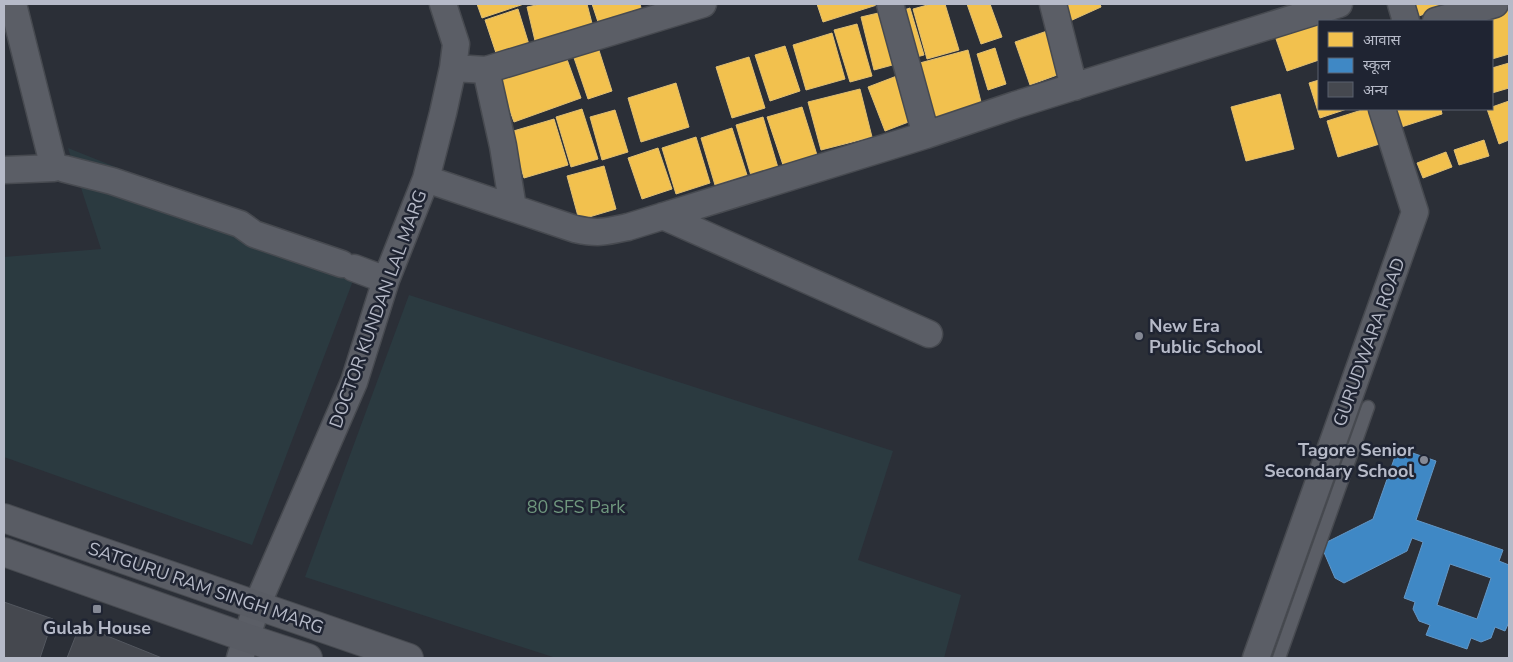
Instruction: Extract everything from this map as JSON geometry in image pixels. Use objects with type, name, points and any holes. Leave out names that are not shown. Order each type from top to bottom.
[{"type":"main road","name":"SATGURU RAM SINGH MARG","points":[[4,518],[409,658]]},
{"type":"main road","name":"SATGURU RAM SINGH MARG","points":[[4,552],[243,648],[308,658]]},
{"type":"street","points":[[4,170],[54,168],[13,4]]},
{"type":"street","name":"DOCTOR KUNDAN LAL MARG","points":[[243,648],[257,606],[354,382],[386,280],[426,179],[453,68],[456,44],[443,4]]},
{"type":"street","points":[[890,4],[926,135]]},
{"type":"street","points":[[1053,4],[1074,87]]},
{"type":"street","points":[[426,179],[575,229],[598,233],[628,227],[1340,4]]},
{"type":"street","points":[[1345,4],[1352,20]]},
{"type":"street","points":[[1401,4],[1406,20]]},
{"type":"street","points":[[453,68],[486,70],[696,5]]},
{"type":"street","points":[[1439,20],[1489,5]]},
{"type":"street","points":[[486,70],[503,146],[513,208]]},
{"type":"street","name":"GURUDWARA ROAD","points":[[1256,658],[1415,212],[1382,110]]},
{"type":"street","points":[[65,169],[112,181],[240,224],[254,234],[386,280]]},
{"type":"street","points":[[663,216],[929,334]]},
{"type":"lane","points":[[1280,658],[1368,407]]},
{"type":"green space","points":[[68,148],[359,265],[252,545],[4,457],[4,257],[101,249]]},
{"type":"green space","name":"80 SFS Park","points":[[409,295],[893,451],[858,560],[961,595],[944,658],[556,658],[305,577]]},
{"type":"building: आवास","points":[[477,4],[524,4],[482,18]]},
{"type":"building: आवास","points":[[541,4],[587,4],[594,31],[536,45],[527,7]]},
{"type":"building: आवास","points":[[592,4],[640,4],[642,12],[599,25]]},
{"type":"building: आवास","points":[[817,4],[880,4],[823,22]]},
{"type":"building: आवास","points":[[931,4],[945,4],[959,50],[927,59],[913,9]]},
{"type":"building: आवास","points":[[967,4],[990,4],[1002,37],[981,44]]},
{"type":"building: आवास","points":[[1062,4],[1100,4],[1101,7],[1070,21]]},
{"type":"building: आवास","points":[[1411,4],[1453,4],[1416,17]]},
{"type":"building: आवास","points":[[1509,7],[1509,54],[1493,59],[1493,20],[1464,20]]},
{"type":"building: आवास","points":[[910,8],[924,55],[913,58],[898,12]]},
{"type":"building: आवास","points":[[518,9],[531,51],[499,62],[485,20]]},
{"type":"building: आवास","points":[[887,11],[900,63],[874,70],[861,17]]},
{"type":"building: आवास","points":[[1332,13],[1335,20],[1318,20],[1318,60],[1287,71],[1274,33]]},
{"type":"building: आवास","points":[[857,24],[872,76],[850,82],[834,30]]},
{"type":"building: आवास","points":[[1053,29],[1068,71],[1030,85],[1015,42]]},
{"type":"building: आवास","points":[[832,33],[845,79],[806,90],[793,45]]},
{"type":"building: आवास","points":[[596,41],[612,91],[588,99],[571,49]]},
{"type":"building: आवास","points":[[785,46],[800,91],[770,101],[755,55]]},
{"type":"building: आवास","points":[[995,48],[1006,84],[988,90],[977,54]]},
{"type":"building: आवास","points":[[968,50],[982,106],[930,119],[916,64]]},
{"type":"building: आवास","points":[[564,51],[581,98],[514,122],[497,76]]},
{"type":"building: आवास","points":[[749,57],[765,108],[732,118],[716,67]]},
{"type":"building: आवास","points":[[1509,63],[1509,88],[1493,93],[1493,68]]},
{"type":"building: आवास","points":[[902,74],[919,118],[885,131],[868,87]]},
{"type":"building: आवास","points":[[1318,80],[1318,110],[1344,110],[1320,118],[1309,83]]},
{"type":"building: आवास","points":[[676,83],[689,127],[641,142],[628,98]]},
{"type":"building: आवास","points":[[860,89],[872,137],[821,150],[808,102]]},
{"type":"building: आवास","points":[[1280,94],[1294,149],[1246,161],[1231,107]]},
{"type":"building: आवास","points":[[1509,101],[1509,140],[1499,144],[1487,110],[1493,110],[1493,107]]},
{"type":"building: आवास","points":[[802,107],[817,155],[783,165],[767,117]]},
{"type":"building: आवास","points":[[582,109],[598,159],[571,167],[556,117]]},
{"type":"building: आवास","points":[[615,110],[628,152],[602,160],[590,117]]},
{"type":"building: आवास","points":[[1362,110],[1375,110],[1386,142],[1338,157],[1327,121]]},
{"type":"building: आवास","points":[[1386,110],[1441,110],[1442,114],[1392,130]]},
{"type":"building: आवास","points":[[763,117],[779,171],[752,179],[736,125]]},
{"type":"building: आवास","points":[[554,119],[568,165],[524,178],[510,132]]},
{"type":"building: आवास","points":[[732,128],[747,175],[715,185],[701,138]]},
{"type":"building: आवास","points":[[696,137],[710,183],[676,194],[662,148]]},
{"type":"building: आवास","points":[[1484,140],[1489,156],[1459,165],[1454,150]]},
{"type":"building: आवास","points":[[658,148],[672,189],[642,199],[628,158]]},
{"type":"building: आवास","points":[[1446,152],[1452,167],[1423,178],[1417,163]]},
{"type":"building: आवास","points":[[604,166],[616,209],[579,220],[567,176]]},
{"type":"building: स्कूल","points":[[1398,448],[1436,461],[1416,520],[1503,550],[1499,561],[1509,565],[1509,622],[1505,631],[1495,627],[1491,638],[1481,642],[1471,638],[1467,649],[1426,635],[1430,625],[1419,621],[1413,609],[1415,602],[1404,598],[1423,542],[1412,538],[1407,551],[1344,583],[1335,578],[1323,550],[1325,543],[1373,519]],"holes":[[[1450,564],[1491,578],[1477,619],[1437,605]]]},
{"type":"building: अन्य","points":[[4,602],[53,619],[40,658],[4,658]]},
{"type":"building: अन्य","points":[[80,625],[162,658],[67,658]]},
{"type":"place","name":"New Era Public School","points":[[1139,336]]},
{"type":"place","name":"Tagore Senior Secondary School","points":[[1424,460]]},
{"type":"place","name":"Gulab House","points":[[97,609]]}]
